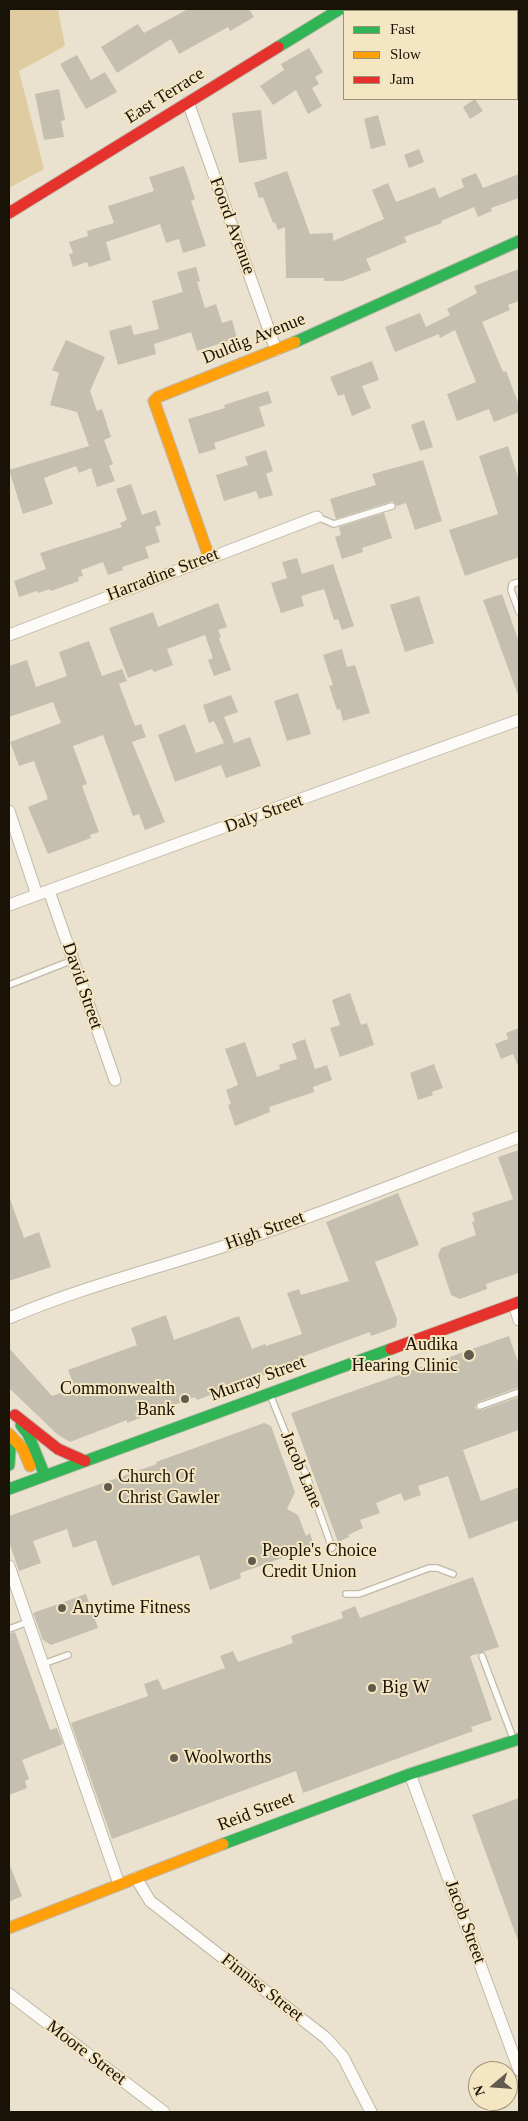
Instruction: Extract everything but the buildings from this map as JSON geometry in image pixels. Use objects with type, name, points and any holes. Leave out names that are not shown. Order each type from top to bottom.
[{"type":"street","name":"East Terrace","points":[[9,213],[340,9]]},
{"type":"street","name":"Foord Avenue","points":[[188,102],[276,350]]},
{"type":"street","name":"Duldig Avenue","points":[[209,557],[154,401],[164,394],[276,350],[519,241]]},
{"type":"street","name":"Harradine Street","points":[[9,635],[317,517]]},
{"type":"street","name":"Daly Street","points":[[9,905],[519,720]]},
{"type":"street","points":[[9,810],[37,895]]},
{"type":"street","name":"David Street","points":[[49,891],[115,1080]]},
{"type":"street","name":"High Street","points":[[9,1318],[111,1280],[170,1264],[247,1238],[519,1137]]},
{"type":"street","points":[[516,1303],[519,1320]]},
{"type":"street","name":"Murray Street","points":[[9,1489],[516,1303]]},
{"type":"street","points":[[12,1412],[58,1450],[85,1461]]},
{"type":"street","points":[[12,1412],[28,1434],[40,1477]]},
{"type":"street","points":[[10,1435],[23,1449],[40,1477]]},
{"type":"street","points":[[9,1465],[10,1435]]},
{"type":"street","points":[[9,1566],[119,1884]]},
{"type":"street","name":"Reid Street","points":[[9,1928],[274,1824],[410,1774],[517,1740]]},
{"type":"street","name":"Jacob Street","points":[[410,1774],[519,2070]]},
{"type":"street","name":"Finniss Street","points":[[136,1878],[150,1901],[326,2038],[343,2057],[371,2112]]},
{"type":"street","name":"Moore Street","points":[[9,1994],[164,2112]]},
{"type":"lane","points":[[317,517],[334,524],[392,506]]},
{"type":"lane","points":[[519,582],[512,584],[511,590],[519,612]]},
{"type":"lane","points":[[9,985],[73,960]]},
{"type":"lane","points":[[480,1406],[519,1392]]},
{"type":"lane","name":"Jacob Lane","points":[[269,1393],[290,1444],[306,1474],[332,1548]]},
{"type":"lane","points":[[346,1594],[359,1594],[429,1568],[437,1568],[453,1574]]},
{"type":"lane","points":[[9,1629],[28,1622]]},
{"type":"lane","points":[[43,1664],[68,1654]]},
{"type":"lane","points":[[482,1656],[517,1740]]},
{"type":"shaded area","points":[[9,9],[58,9],[65,46],[19,71],[44,169],[9,188]]},
{"type":"traffic: fast","points":[[278,47],[340,9]]},
{"type":"traffic: fast","points":[[295,342],[519,241]]},
{"type":"traffic: fast","points":[[9,1489],[391,1349]]},
{"type":"traffic: fast","points":[[21,1425],[28,1434],[45,1476]]},
{"type":"traffic: fast","points":[[9,1465],[11,1437]]},
{"type":"traffic: fast","points":[[223,1844],[410,1774],[519,1739]]},
{"type":"traffic: slow","points":[[209,557],[154,401],[158,397],[295,342]]},
{"type":"traffic: slow","points":[[9,1434],[23,1449],[30,1466]]},
{"type":"traffic: slow","points":[[9,1928],[223,1844]]},
{"type":"traffic: jam","points":[[9,213],[278,47]]},
{"type":"traffic: jam","points":[[391,1349],[519,1302]]},
{"type":"traffic: jam","points":[[15,1415],[58,1449],[85,1461]]},
{"type":"place","name":"Audika Hearing Clinic","points":[[469,1355]]},
{"type":"place","name":"Commonwealth Bank","points":[[185,1399]]},
{"type":"place","name":"Church Of Christ Gawler","points":[[108,1487]]},
{"type":"place","name":"People's Choice Credit Union","points":[[252,1561]]},
{"type":"place","name":"Anytime Fitness","points":[[62,1608]]},
{"type":"place","name":"Big W","points":[[372,1688]]},
{"type":"place","name":"Woolworths","points":[[174,1758]]}]
